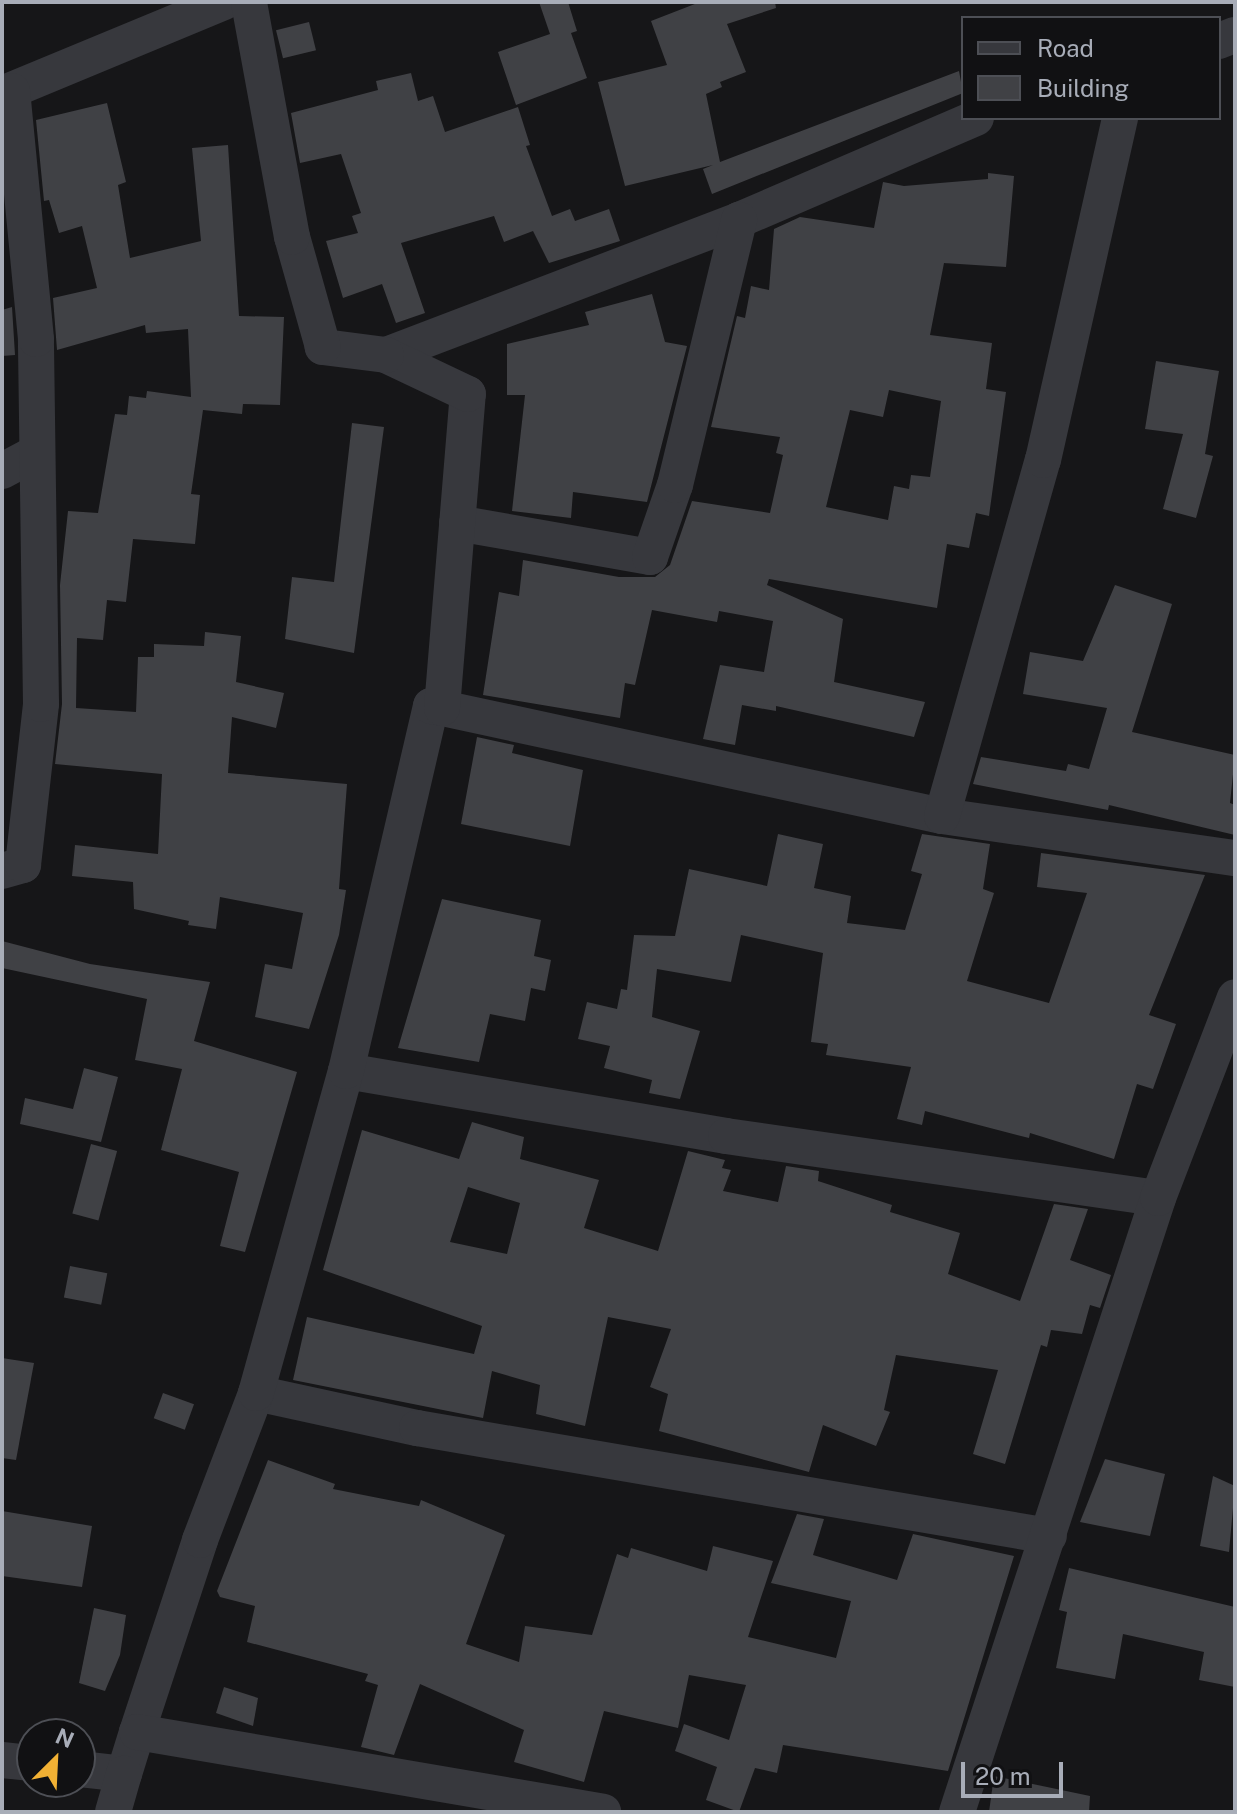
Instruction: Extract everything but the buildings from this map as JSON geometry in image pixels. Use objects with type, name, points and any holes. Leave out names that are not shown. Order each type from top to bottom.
[{"type":"street","points":[[2,871],[23,865],[41,704],[36,339],[7,93],[224,2]]},
{"type":"street","points":[[249,2],[292,237],[323,347],[386,355],[468,394],[442,708]]},
{"type":"street","points":[[386,355],[739,220],[971,120]]},
{"type":"street","points":[[942,816],[1043,460],[1120,120]]},
{"type":"street","points":[[457,523],[650,557],[675,485],[739,220]]},
{"type":"street","points":[[2,471],[36,453]]},
{"type":"street","points":[[113,1812],[200,1540],[256,1393],[346,1071],[431,706],[942,816],[1235,858]]},
{"type":"street","points":[[957,1812],[1158,1198],[1235,997]]},
{"type":"street","points":[[346,1071],[726,1136],[1158,1198]]},
{"type":"street","points":[[256,1393],[417,1428],[1049,1536]]},
{"type":"street","points":[[137,1732],[603,1812]]},
{"type":"street","points":[[96,1771],[124,1774]]}]
